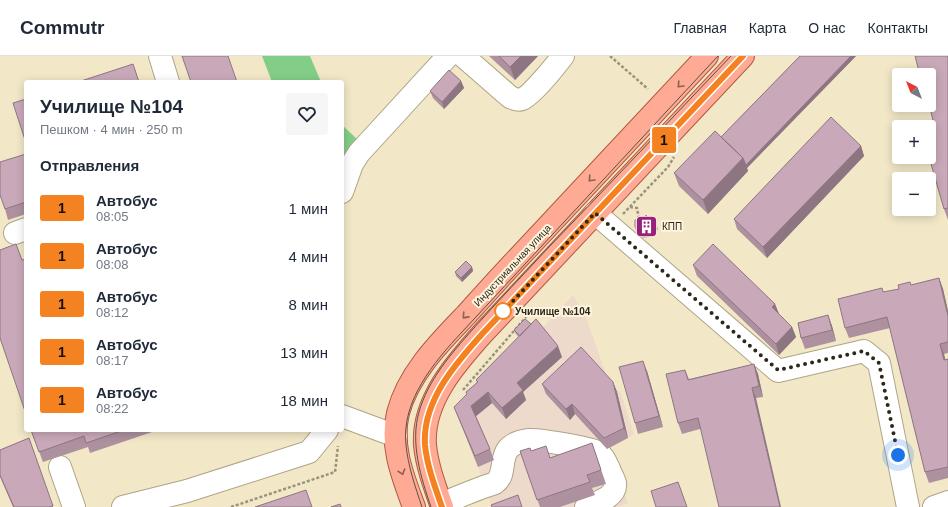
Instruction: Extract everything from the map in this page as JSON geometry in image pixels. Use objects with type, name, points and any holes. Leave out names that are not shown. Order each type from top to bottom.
[{"type":"main road","name":"Индустриальная улица","points":[[414,507],[399,464],[396,450],[396,425],[398,412],[403,398],[420,368],[432,352],[509,267],[707,56]]},
{"type":"main road","points":[[442,505],[434,484],[425,444],[428,417],[440,388],[451,370],[466,352],[603,220],[743,56]]},
{"type":"lane","points":[[160,56],[167,80]]},
{"type":"lane","points":[[344,186],[352,164],[359,153],[448,56]]},
{"type":"lane","points":[[463,56],[510,98],[516,100],[524,99],[563,56]]},
{"type":"lane","points":[[603,220],[778,370],[864,351],[879,363],[908,507]]},
{"type":"lane","points":[[344,417],[396,436]]},
{"type":"lane","points":[[123,507],[187,491],[309,452],[332,437]]},
{"type":"lane","points":[[442,505],[494,483],[502,474],[503,458],[506,451],[516,443],[534,440],[590,449],[600,454],[604,459],[615,483],[614,488],[608,497],[601,502],[586,507]]},
{"type":"lane","points":[[60,467],[74,507]]},
{"type":"lane","points":[[934,507],[948,502]]},
{"type":"path","points":[[610,56],[648,89]]},
{"type":"path","points":[[603,220],[630,207],[668,167],[676,154]]},
{"type":"path","points":[[630,207],[637,208],[639,219]]},
{"type":"path","points":[[459,395],[529,313]]},
{"type":"path","points":[[231,507],[335,472],[332,437]]},
{"type":"shaded area","points":[[573,295],[587,320],[608,380],[621,393],[634,434],[608,449],[628,503],[618,507],[522,507],[519,499],[492,507],[458,417],[471,405]]},
{"type":"green space","points":[[262,56],[310,56],[320,80],[271,80]]},
{"type":"green space","points":[[344,127],[358,140],[344,162]]},
{"type":"building","points":[[182,56],[228,56],[236,80],[190,80]]},
{"type":"building","points":[[499,56],[521,56],[510,67]]},
{"type":"building","points":[[800,56],[851,56],[746,165],[743,158],[721,137]]},
{"type":"building","points":[[915,56],[948,56],[948,208],[944,209],[936,181],[936,172],[933,172],[931,164],[936,164],[936,120],[933,120],[931,112],[936,112],[936,68],[918,68]]},
{"type":"building","points":[[133,64],[138,80],[84,80]]},
{"type":"building","points":[[449,70],[461,81],[442,102],[430,91]]},
{"type":"building","points":[[24,100],[24,137],[13,103]]},
{"type":"building","points":[[831,117],[861,146],[763,247],[734,219]]},
{"type":"building","points":[[715,131],[743,158],[703,200],[674,173]]},
{"type":"building","points":[[24,155],[24,203],[5,209],[0,195],[0,162]]},
{"type":"building","name":"КПП","points":[[646,215],[656,225],[648,233],[642,235],[635,227],[635,220],[641,220]]},
{"type":"building","points":[[16,244],[22,260],[24,260],[24,408],[0,338],[0,250]]},
{"type":"building","points":[[713,244],[775,304],[772,307],[792,327],[776,344],[693,265]]},
{"type":"building","points":[[466,261],[472,267],[461,278],[455,272]]},
{"type":"building","points":[[939,278],[948,316],[948,342],[940,344],[944,360],[948,359],[948,467],[925,472],[887,317],[845,328],[838,299],[882,288],[883,292],[899,289],[898,285],[910,282],[911,285]]},
{"type":"building","points":[[828,315],[832,330],[801,338],[798,323]]},
{"type":"building","points":[[525,319],[531,324],[520,336],[514,330]]},
{"type":"building","points":[[536,319],[558,346],[517,383],[523,390],[502,408],[488,392],[471,406],[490,449],[475,456],[454,407],[467,394],[466,392],[478,382],[476,380]]},
{"type":"building","points":[[581,347],[613,382],[624,428],[604,438],[572,404],[566,409],[542,384]]},
{"type":"building","points":[[643,361],[659,416],[635,423],[619,367]]},
{"type":"building","points":[[754,364],[759,386],[752,388],[780,507],[719,507],[698,418],[678,423],[666,374],[685,370],[688,380]]},
{"type":"building","points":[[32,432],[118,432],[86,443],[84,436],[39,452]]},
{"type":"building","points":[[29,438],[53,506],[14,507],[0,475],[0,450]]},
{"type":"building","points":[[592,443],[601,470],[587,475],[590,482],[537,500],[520,451],[530,448],[531,451],[546,446],[550,458]]},
{"type":"building","points":[[678,482],[687,507],[656,507],[651,491]]},
{"type":"building","points":[[306,490],[312,507],[255,507]]},
{"type":"building","points":[[518,495],[522,507],[492,507],[491,505]]},
{"type":"building","points":[[340,504],[341,507],[331,507]]},
{"type":"tram line","points":[[422,507],[408,461],[406,429],[414,398],[431,369],[462,332],[718,56]]},
{"type":"tram line","points":[[431,507],[420,472],[416,448],[416,436],[419,412],[434,378],[465,338],[501,298],[731,56]]},
{"type":"bus line","name":"1","points":[[442,507],[434,484],[425,444],[428,417],[440,388],[451,370],[483,333],[743,56]]},
{"type":"place","name":"КПП","points":[[646,226]]},
{"type":"place","name":"Училище №104","points":[[503,311]]},
{"type":"route","points":[[503,311],[501,314],[595,213],[778,370],[864,351],[879,363],[898,455]]}]
